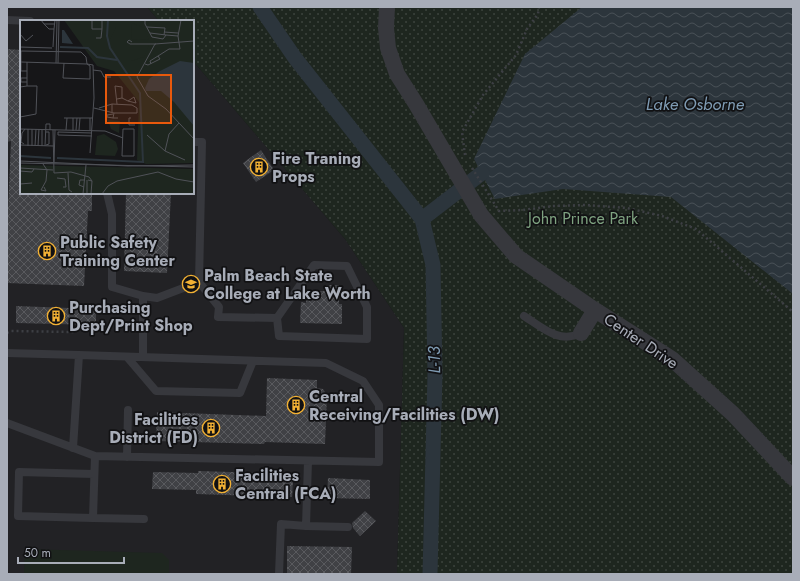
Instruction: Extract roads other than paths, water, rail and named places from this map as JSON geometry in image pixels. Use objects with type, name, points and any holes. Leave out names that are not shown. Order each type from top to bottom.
[{"type":"street","name":"Center Drive","points":[[388,7],[386,28],[388,48],[397,74],[481,215],[516,256],[595,310],[672,359],[734,414],[793,478]]},
{"type":"street","points":[[581,333],[595,310]]},
{"type":"lane","points":[[7,20],[20,21]]},
{"type":"lane","points":[[194,142],[202,142],[199,282],[219,307],[218,317],[277,318]]},
{"type":"lane","points":[[107,194],[112,214],[112,287],[143,296],[157,298],[199,282]]},
{"type":"lane","points":[[314,264],[347,266],[367,307],[367,338],[279,336],[277,318],[314,264]]},
{"type":"lane","points":[[143,296],[143,357]]},
{"type":"lane","points":[[524,316],[556,336],[573,337],[581,333]]},
{"type":"lane","points":[[7,353],[326,363],[363,381],[379,405],[379,462],[95,456],[7,423]]},
{"type":"lane","points":[[73,448],[79,355]]},
{"type":"lane","points":[[127,357],[156,391],[240,393],[253,361]]},
{"type":"lane","points":[[127,457],[128,410]]},
{"type":"lane","points":[[93,518],[95,456]]},
{"type":"lane","points":[[306,526],[308,461]]},
{"type":"lane","points":[[94,474],[19,472],[18,516],[144,519]]},
{"type":"lane","points":[[279,574],[281,524],[348,527]]},
{"type":"water","name":"Lake Osborne","points":[[582,7],[793,7],[793,294],[671,197],[563,189],[495,199],[474,159],[525,54]]},
{"type":"waterway","name":"L-13","points":[[260,7],[295,58],[422,219],[433,265],[435,374],[430,574]]},
{"type":"waterway","points":[[422,219],[482,173]]},
{"type":"place","name":"Fire Traning Props","points":[[259,167]]},
{"type":"place","name":"Public Safety Training Center","points":[[47,251]]},
{"type":"place","name":"Palm Beach State College at Lake Worth","points":[[191,284]]},
{"type":"place","name":"Purchasing Dept/Print Shop","points":[[56,316]]},
{"type":"place","name":"Central Receiving/Facilities (DW)","points":[[296,405]]},
{"type":"place","name":"Facilities District (FD)","points":[[211,428]]},
{"type":"place","name":"Facilities Central (FCA)","points":[[222,484]]},
{"type":"park label","name":"John Prince Park","points":[[583,218]]}]
